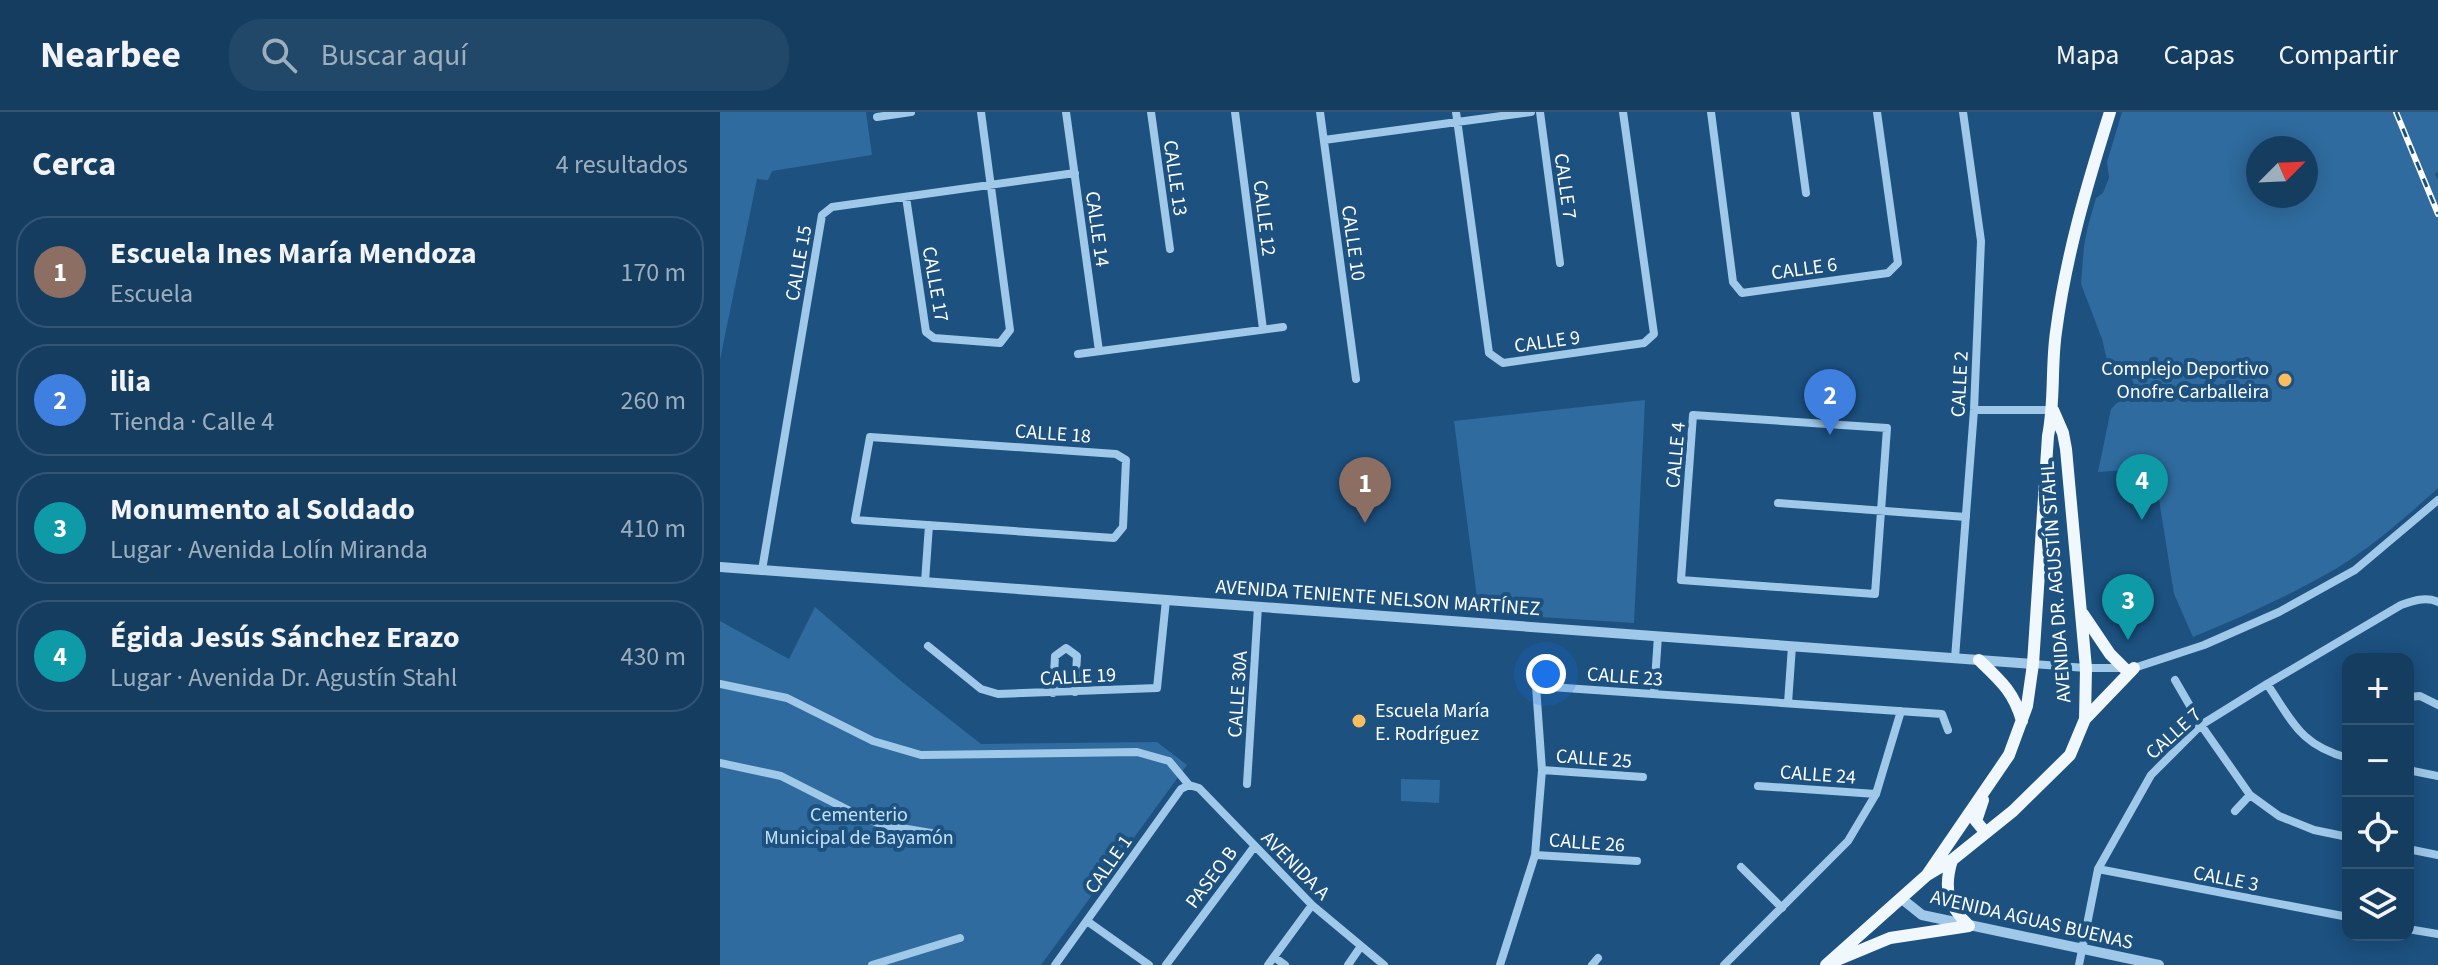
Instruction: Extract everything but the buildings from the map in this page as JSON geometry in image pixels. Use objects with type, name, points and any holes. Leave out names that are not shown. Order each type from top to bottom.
[{"type":"highway","name":"AVENIDA DR. AGUSTÍN STAHL","points":[[1827,965],[1927,875],[2009,755],[2027,706],[2033,664],[2048,436],[2053,410],[2055,336],[2066,268],[2084,194],[2110,112]]},
{"type":"highway","name":"AVENIDA DR. AGUSTÍN STAHL","points":[[1927,875],[1952,860],[2013,811],[2070,755],[2085,719],[2086,668],[2066,449],[2053,410]]},
{"type":"highway","points":[[2080,610],[2110,654],[2129,668],[2085,719]]},
{"type":"highway","points":[[1979,660],[2003,683],[2017,703],[2022,721]]},
{"type":"highway","points":[[1986,833],[1976,821],[1988,785]]},
{"type":"highway","points":[[1952,860],[1947,877],[1949,893],[1954,910],[1969,926]]},
{"type":"highway","points":[[1827,965],[1890,938],[1969,926]]},
{"type":"street","points":[[877,117],[911,112]]},
{"type":"street","points":[[981,112],[991,186]]},
{"type":"street","name":"CALLE 14","points":[[1066,112],[1099,351]]},
{"type":"street","name":"CALLE 13","points":[[1151,112],[1170,249]]},
{"type":"street","name":"CALLE 12","points":[[1235,112],[1263,329]]},
{"type":"street","name":"CALLE 10","points":[[1320,112],[1356,379]]},
{"type":"street","points":[[1324,140],[1456,117],[1531,112]]},
{"type":"street","name":"CALLE 7","points":[[1540,112],[1560,263]]},
{"type":"street","name":"CALLE 9","points":[[1456,117],[1489,353],[1503,363],[1644,343],[1654,334],[1623,112]]},
{"type":"street","name":"CALLE 6","points":[[1711,112],[1733,282],[1742,293],[1888,273],[1898,263],[1877,112]]},
{"type":"street","points":[[1795,112],[1806,193]]},
{"type":"street","name":"CALLE 2","points":[[1955,658],[1974,410],[1981,241],[1963,112]]},
{"type":"street","name":"CALLE 15","points":[[762,570],[822,215],[832,207],[1075,173]]},
{"type":"street","name":"CALLE 17","points":[[906,197],[926,332],[934,338],[1000,343],[1010,330],[991,186]]},
{"type":"street","points":[[1078,354],[1283,327]]},
{"type":"street","points":[[1974,410],[2053,410]]},
{"type":"street","name":"CALLE 4","points":[[1693,415],[1887,428],[1881,511],[1875,594],[1681,580],[1693,415]]},
{"type":"street","name":"CALLE 18","points":[[870,437],[1116,454],[1126,460],[1123,527],[1114,538],[929,525],[855,520],[870,437]]},
{"type":"street","points":[[2033,664],[2129,668],[2204,645],[2279,612],[2355,570],[2438,500]]},
{"type":"street","points":[[1778,503],[1966,517]]},
{"type":"street","points":[[925,582],[929,525]]},
{"type":"street","name":"AVENIDA TENIENTE NELSON MARTÍNEZ","points":[[720,567],[2033,664]]},
{"type":"street","name":"CALLE 7","points":[[2079,965],[2098,869],[2151,775],[2201,725],[2267,684],[2401,605],[2415,600],[2436,599]]},
{"type":"street","name":"CALLE 19","points":[[928,646],[981,689],[998,694],[1157,688],[1166,600]]},
{"type":"street","name":"CALLE 30A","points":[[1247,784],[1258,606]]},
{"type":"street","points":[[1654,694],[1658,636]]},
{"type":"street","points":[[1788,703],[1792,646]]},
{"type":"street","points":[[1053,693],[1055,656],[1066,648],[1077,656],[1075,692]]},
{"type":"street","points":[[2175,680],[2201,725],[2250,795],[2279,816],[2314,830],[2342,836]]},
{"type":"street","name":"AVENIDA A","points":[[720,684],[787,698],[873,741],[921,755],[1137,752],[1169,761],[1189,785],[1199,788],[1312,905],[1384,965]]},
{"type":"street","points":[[2267,684],[2304,738],[2326,752],[2342,756]]},
{"type":"street","name":"CALLE 23","points":[[1500,965],[1535,855],[1542,770],[1536,686],[1942,714],[1948,730]]},
{"type":"street","points":[[2414,696],[2420,696],[2438,705]]},
{"type":"street","points":[[1724,965],[1848,841],[1876,794],[1901,711]]},
{"type":"street","points":[[720,763],[781,776],[883,825],[949,836]]},
{"type":"street","name":"CALLE 25","points":[[1542,770],[1643,777]]},
{"type":"street","points":[[2414,771],[2438,776]]},
{"type":"street","name":"CALLE 1","points":[[1055,965],[1181,789],[1189,785]]},
{"type":"street","name":"CALLE 24","points":[[1758,786],[1876,794]]},
{"type":"street","points":[[2235,811],[2250,795]]},
{"type":"street","name":"PASEO B","points":[[1167,965],[1254,847]]},
{"type":"street","points":[[2414,850],[2438,855]]},
{"type":"street","name":"CALLE 26","points":[[1535,855],[1637,861]]},
{"type":"street","points":[[1741,867],[1782,908]]},
{"type":"street","name":"CALLE 3","points":[[2098,869],[2342,916]]},
{"type":"street","name":"AVENIDA AGUAS BUENAS","points":[[1902,899],[1922,915],[2159,965]]},
{"type":"street","points":[[1285,965],[1271,961],[1312,905]]},
{"type":"street","points":[[1087,921],[1149,965]]},
{"type":"street","points":[[2414,930],[2438,934]]},
{"type":"street","points":[[872,965],[960,938]]},
{"type":"street","points":[[1348,965],[1361,946]]},
{"type":"green space","points":[[720,112],[866,112],[872,155],[772,171],[768,180],[757,179],[720,360]]},
{"type":"green space","name":"Complejo Deportivo Onofre Carballeira","points":[[2122,112],[2438,112],[2438,172],[2435,174],[2438,180],[2438,488],[2376,541],[2337,568],[2266,605],[2193,637],[2174,594],[2154,468],[2098,472],[2111,409],[2137,393],[2127,365],[2115,367],[2108,364],[2081,284],[2088,226],[2096,198],[2103,193],[2109,178],[2107,162]]},
{"type":"green space","points":[[1645,400],[1634,623],[1479,613],[1454,421]]},
{"type":"green space","name":"Cementerio Municipal de Bayamón","points":[[815,607],[981,744],[1157,742],[1187,765],[1041,965],[720,965],[720,621],[789,659]]},
{"type":"green space","points":[[1401,779],[1440,780],[1439,803],[1401,801]]},
{"type":"railway","points":[[2396,112],[2438,214]]},
{"type":"place","name":"Complejo Deportivo Onofre Carballeira","points":[[2285,380]]},
{"type":"place","name":"ilia","points":[[1830,435]]},
{"type":"place","name":"Égida Jesús Sánchez Erazo","points":[[2142,520]]},
{"type":"place","name":"Escuela Ines María Mendoza","points":[[1365,523]]},
{"type":"place","name":"Monumento al Soldado","points":[[2128,640]]},
{"type":"place","name":"Escuela María E. Rodríguez","points":[[1359,721]]}]
